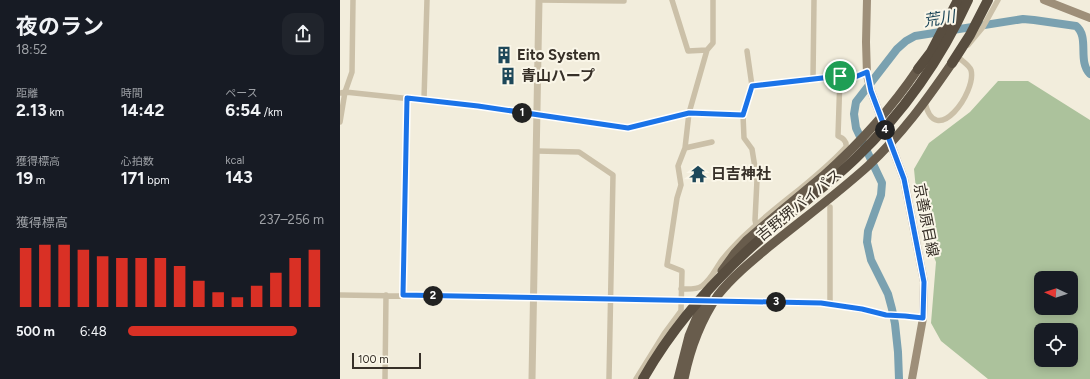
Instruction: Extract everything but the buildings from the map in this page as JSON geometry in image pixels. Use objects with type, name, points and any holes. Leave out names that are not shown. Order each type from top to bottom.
[{"type":"highway","points":[[918,69],[931,52],[934,41],[958,0]]},
{"type":"highway","points":[[643,379],[662,347],[677,326],[714,282],[758,241],[838,174],[886,127],[926,75],[948,40],[968,0]]},
{"type":"highway","points":[[952,64],[972,36],[988,0]]},
{"type":"highway","name":"吉野堺バイパス","points":[[684,379],[697,334],[706,314],[724,288],[748,264],[867,167],[904,130],[952,64]]},
{"type":"highway","name":"吉野堺バイパス","points":[[678,379],[687,342],[703,301],[727,264],[746,242],[823,176],[866,134],[894,103],[918,69]]},
{"type":"main road","name":"京善原目線","points":[[867,0],[867,72],[871,91],[903,176],[924,282],[923,318],[912,379]]},
{"type":"main road","points":[[1044,0],[1090,18]]},
{"type":"street","points":[[340,122],[342,92],[352,72],[353,0]]},
{"type":"street","points":[[424,99],[427,0]]},
{"type":"street","points":[[532,379],[539,0],[624,1]]},
{"type":"street","points":[[672,0],[688,51],[707,50]]},
{"type":"street","points":[[636,379],[664,334],[681,311],[682,271],[667,265],[681,185],[678,166],[685,148],[689,113],[707,50],[713,43],[713,0]]},
{"type":"street","points":[[813,79],[814,0]]},
{"type":"street","points":[[934,41],[938,28],[953,0]]},
{"type":"street","points":[[972,36],[990,16],[998,0]]},
{"type":"street","points":[[747,51],[752,86],[743,115],[744,138],[752,149],[757,180],[756,224]]},
{"type":"street","points":[[925,102],[928,113],[939,121],[947,119],[968,93],[971,80],[969,66],[952,64]]},
{"type":"street","points":[[752,86],[840,76],[855,77],[867,72]]},
{"type":"street","points":[[681,289],[696,289],[708,281],[723,258],[756,224],[809,184],[846,147],[845,141],[838,136],[840,76]]},
{"type":"street","points":[[342,92],[424,99],[628,128],[689,113],[743,115]]},
{"type":"street","points":[[403,295],[407,98]]},
{"type":"street","points":[[685,148],[712,142]]},
{"type":"street","points":[[536,151],[579,152],[613,175],[608,379]]},
{"type":"street","points":[[830,207],[830,304]]},
{"type":"street","points":[[340,294],[830,304],[886,315],[923,318]]},
{"type":"street","points":[[385,379],[386,295]]},
{"type":"green space","points":[[998,81],[1028,81],[1090,120],[1090,379],[988,379],[941,341],[931,323],[936,262],[919,221],[914,169],[929,143],[970,112]]},
{"type":"waterway","name":"荒川","points":[[899,379],[898,352],[892,309],[888,294],[871,260],[867,242],[868,231],[881,195],[882,183],[856,128],[854,114],[856,102],[897,49],[906,41],[915,36],[1023,19],[1076,26],[1082,36],[1084,63],[1090,74]]},
{"type":"place","name":"Eito System","points":[[504,55]]},
{"type":"place","name":"青山ハープ","points":[[508,76]]},
{"type":"place","name":"日吉神社","points":[[698,174]]},
{"type":"route","points":[[867,72],[871,91],[903,176],[925,289],[923,318],[886,315],[862,309],[821,303],[403,295],[407,98],[478,106],[628,128],[689,113],[743,115],[752,86],[840,76],[855,77],[867,72]]}]
